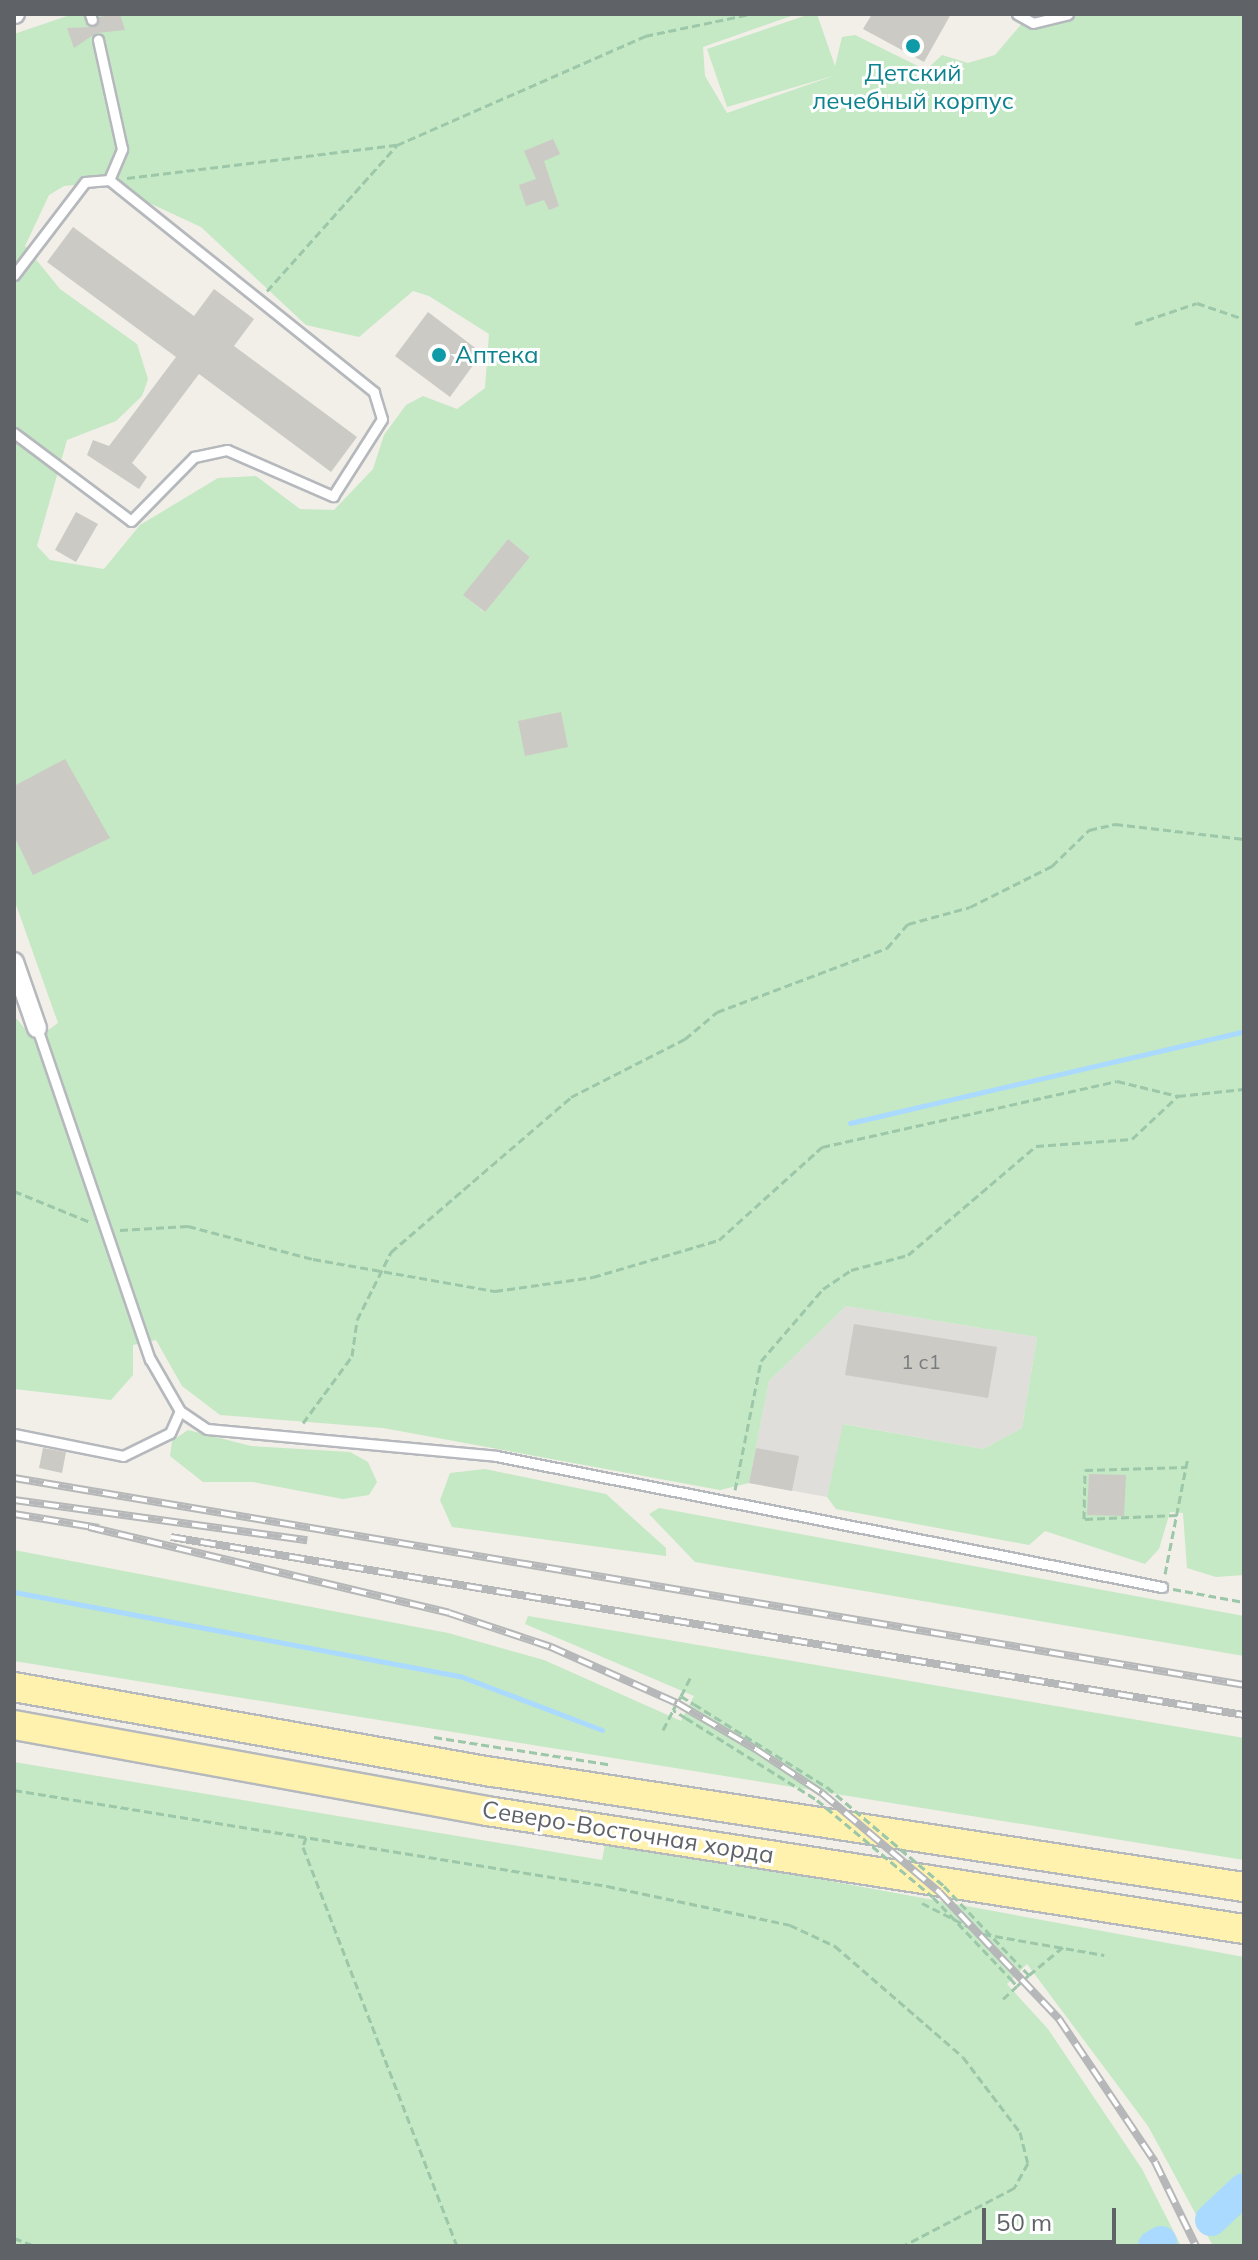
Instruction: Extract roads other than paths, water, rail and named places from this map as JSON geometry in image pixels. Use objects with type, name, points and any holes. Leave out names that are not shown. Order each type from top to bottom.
[{"type":"main road","name":"Северо-Восточная хорда","points":[[14,1687],[493,1772],[1244,1887]]},
{"type":"main road","name":"Северо-Восточная хорда","points":[[14,1725],[487,1811],[1244,1929]]},
{"type":"street","points":[[14,962],[37,1028]]},
{"type":"lane","points":[[1017,14],[1033,23],[1068,14]]},
{"type":"lane","points":[[98,40],[122,149],[109,180]]},
{"type":"lane","points":[[14,275],[85,182],[109,180],[256,302],[374,392],[382,419],[333,496],[227,450],[194,457],[131,521],[14,433]]},
{"type":"lane","points":[[37,1028],[150,1359],[180,1411],[207,1429],[496,1456],[732,1506],[1162,1587]]},
{"type":"lane","points":[[14,1434],[123,1456],[170,1433],[180,1411]]},
{"type":"waterway","points":[[850,1123],[1244,1031]]},
{"type":"waterway","points":[[14,1592],[460,1676],[602,1730]]},
{"type":"waterway","points":[[1211,2220],[1244,2189]]},
{"type":"waterway","points":[[1154,2246],[1161,2242]]},
{"type":"railway","points":[[14,1478],[1244,1685]]},
{"type":"railway","points":[[14,1500],[307,1540]]},
{"type":"railway","points":[[14,1514],[99,1528]]},
{"type":"railway","points":[[89,1527],[449,1613],[551,1647],[677,1703],[757,1750],[822,1793],[939,1892],[1059,2019],[1155,2162],[1196,2246]]},
{"type":"railway","points":[[171,1537],[1244,1715]]},
{"type":"place","name":"Детский лечебный корпус","points":[[913,46]]},
{"type":"place","name":"Аптека","points":[[439,355]]}]
